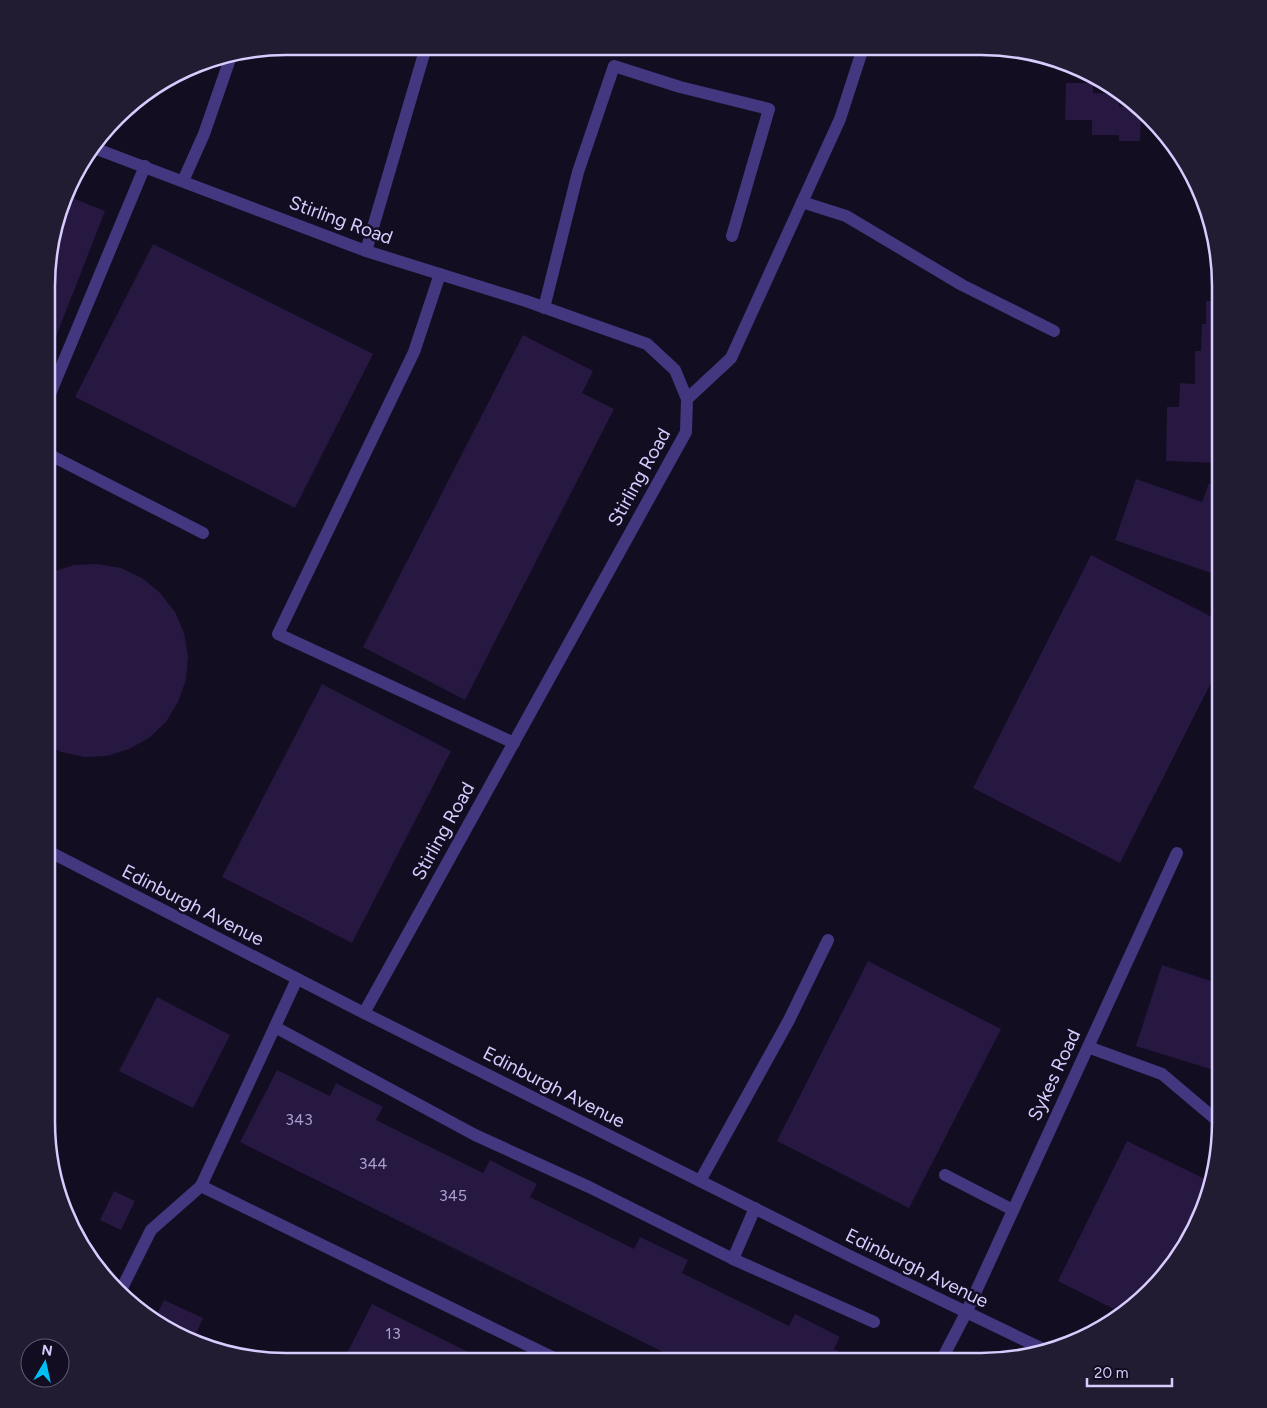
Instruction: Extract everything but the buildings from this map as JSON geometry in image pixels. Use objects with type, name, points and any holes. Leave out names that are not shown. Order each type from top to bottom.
[{"type":"street","points":[[366,251],[424,55]]},
{"type":"street","points":[[687,399],[731,358],[840,119],[861,55]]},
{"type":"street","points":[[183,181],[204,134],[229,62]]},
{"type":"street","points":[[544,308],[578,172],[614,66],[680,88],[769,109],[732,236]]},
{"type":"street","name":"Stirling Road","points":[[102,147],[183,181],[366,251],[544,308],[647,344],[675,370],[687,399],[686,432],[364,1013]]},
{"type":"street","points":[[55,379],[145,166]]},
{"type":"street","points":[[802,202],[846,216],[962,285],[1054,331]]},
{"type":"street","points":[[440,274],[414,352],[278,634],[514,743]]},
{"type":"street","points":[[55,458],[203,533]]},
{"type":"street","name":"Sykes Road","points":[[945,1353],[966,1313],[1176,853]]},
{"type":"street","name":"Edinburgh Avenue","points":[[55,855],[297,980],[966,1313],[1036,1346]]},
{"type":"street","points":[[700,1181],[790,1020],[828,940]]},
{"type":"street","points":[[123,1285],[151,1230],[201,1186],[297,980]]},
{"type":"street","points":[[275,1027],[476,1135],[589,1187],[733,1259],[874,1322]]},
{"type":"street","points":[[1088,1047],[1162,1074],[1212,1116]]},
{"type":"street","points":[[945,1176],[1013,1210]]},
{"type":"street","points":[[201,1186],[544,1353]]},
{"type":"street","points":[[733,1259],[755,1208]]}]
